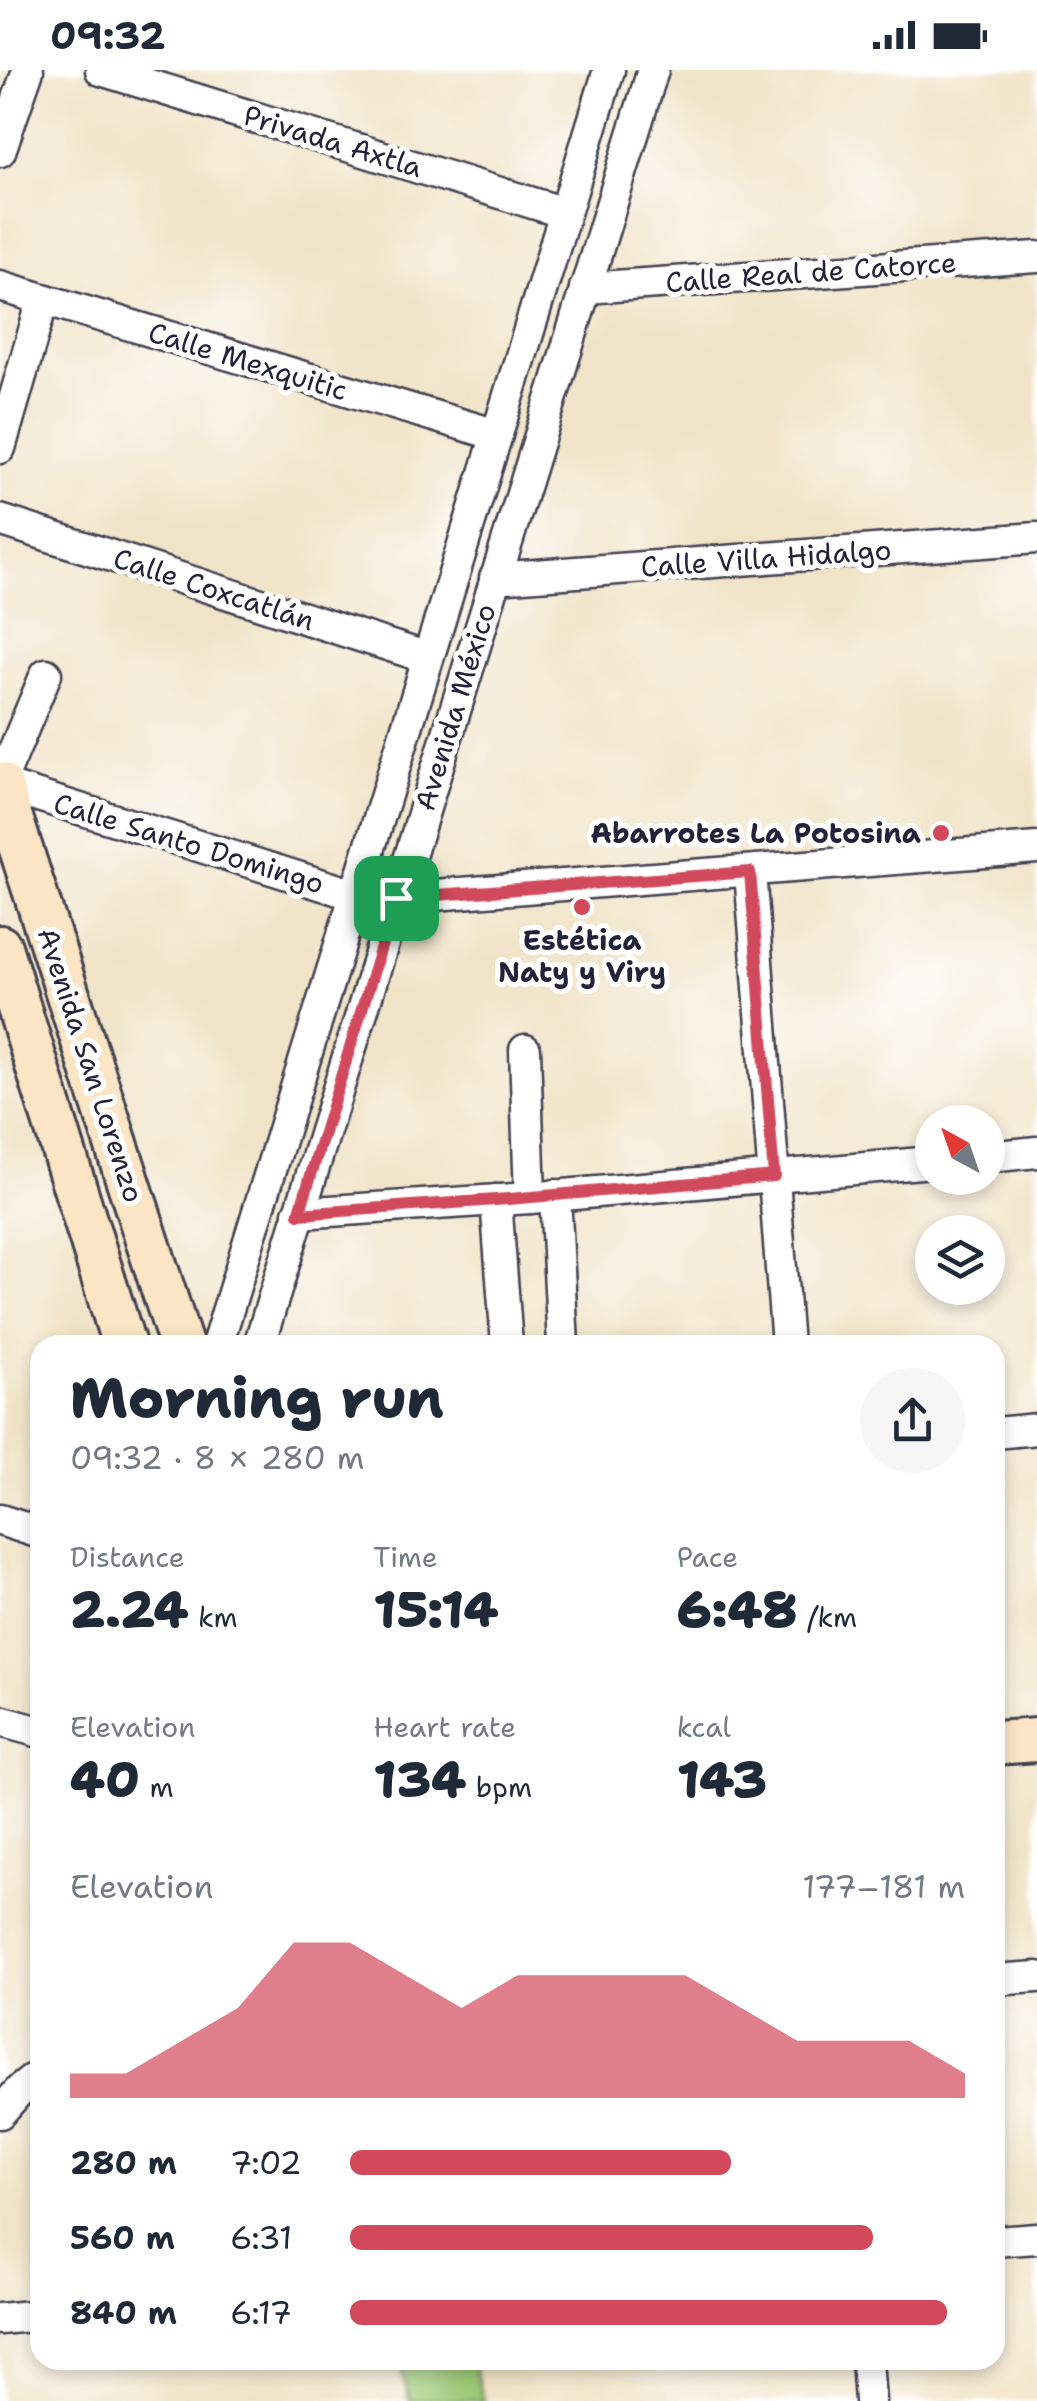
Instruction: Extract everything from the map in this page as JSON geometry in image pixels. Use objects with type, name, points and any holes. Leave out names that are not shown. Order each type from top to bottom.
[{"type":"street","points":[[0,151],[28,70]]},
{"type":"street","name":"Privada Axtla","points":[[101,70],[566,212]]},
{"type":"street","name":"Avenida México","points":[[219,1335],[609,70]]},
{"type":"street","name":"Avenida México","points":[[262,1335],[654,70]]},
{"type":"street","name":"Calle Real de Catorce","points":[[585,288],[1037,257]]},
{"type":"street","name":"Calle Mexquitic","points":[[0,286],[497,435]]},
{"type":"street","points":[[0,448],[44,300]]},
{"type":"street","name":"Calle Coxcatlán","points":[[0,520],[428,658]]},
{"type":"street","name":"Calle Villa Hidalgo","points":[[494,578],[1037,538]]},
{"type":"street","points":[[0,784],[46,674]]},
{"type":"street","name":"Calle Santo Domingo","points":[[0,784],[355,895],[396,898],[1037,848]]},
{"type":"street","name":"Avenida San Lorenzo","points":[[0,784],[178,1335]]},
{"type":"street","points":[[750,872],[786,1335]]},
{"type":"street","name":"Avenida San Lorenzo","points":[[0,947],[121,1335]]},
{"type":"street","points":[[525,1050],[563,1335]]},
{"type":"street","points":[[1005,1155],[1037,1152]]},
{"type":"street","points":[[299,1214],[915,1164]]},
{"type":"street","points":[[496,1200],[506,1335]]},
{"type":"street","points":[[1005,1432],[1037,1430]]},
{"type":"street","points":[[0,1520],[30,1530]]},
{"type":"street","points":[[0,1721],[30,1729]]},
{"type":"street","points":[[1005,1742],[1037,1740]]},
{"type":"street","points":[[1005,1979],[1037,1977]]},
{"type":"street","points":[[0,2113],[30,2082]]},
{"type":"street","points":[[1005,2240],[1037,2238]]},
{"type":"street","points":[[0,2318],[30,2316]]},
{"type":"street","points":[[868,2370],[870,2401]]},
{"type":"green space","points":[[401,2370],[475,2370],[484,2401],[410,2401]]},
{"type":"place","name":"Abarrotes La Potosina","points":[[941,833]]},
{"type":"place","name":"Estética Naty y Viry","points":[[582,907]]},
{"type":"route","points":[[750,872],[774,1176],[299,1214],[396,898],[750,872]]}]
